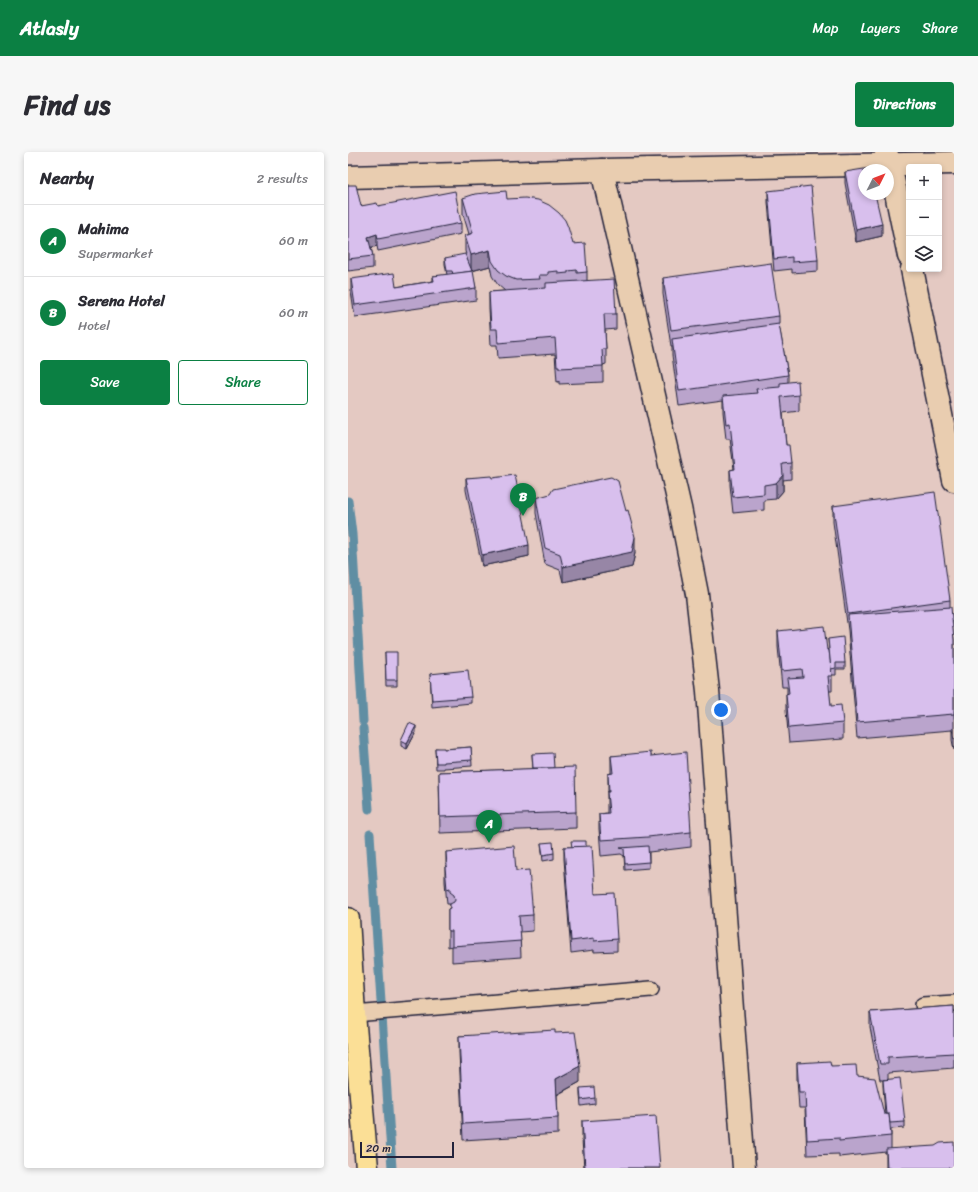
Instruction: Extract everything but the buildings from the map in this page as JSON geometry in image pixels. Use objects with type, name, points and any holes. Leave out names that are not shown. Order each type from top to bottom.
[{"type":"main road","points":[[348,919],[354,1014],[355,1099],[367,1168]]},
{"type":"street","points":[[888,158],[906,242]]},
{"type":"street","points":[[348,177],[587,164],[888,158],[954,163]]},
{"type":"street","points":[[587,164],[680,508],[698,594],[708,691],[744,1168]]},
{"type":"street","points":[[913,272],[954,480]]},
{"type":"lane","points":[[354,1014],[651,989]]},
{"type":"lane","points":[[923,1005],[954,1003]]},
{"type":"waterway","points":[[348,501],[352,534],[363,721]]},
{"type":"waterway","points":[[363,728],[369,809]]},
{"type":"waterway","points":[[370,834],[392,1168]]},
{"type":"place","name":"Serena Hotel","points":[[523,516]]},
{"type":"place","name":"Mahima","points":[[489,843]]}]
